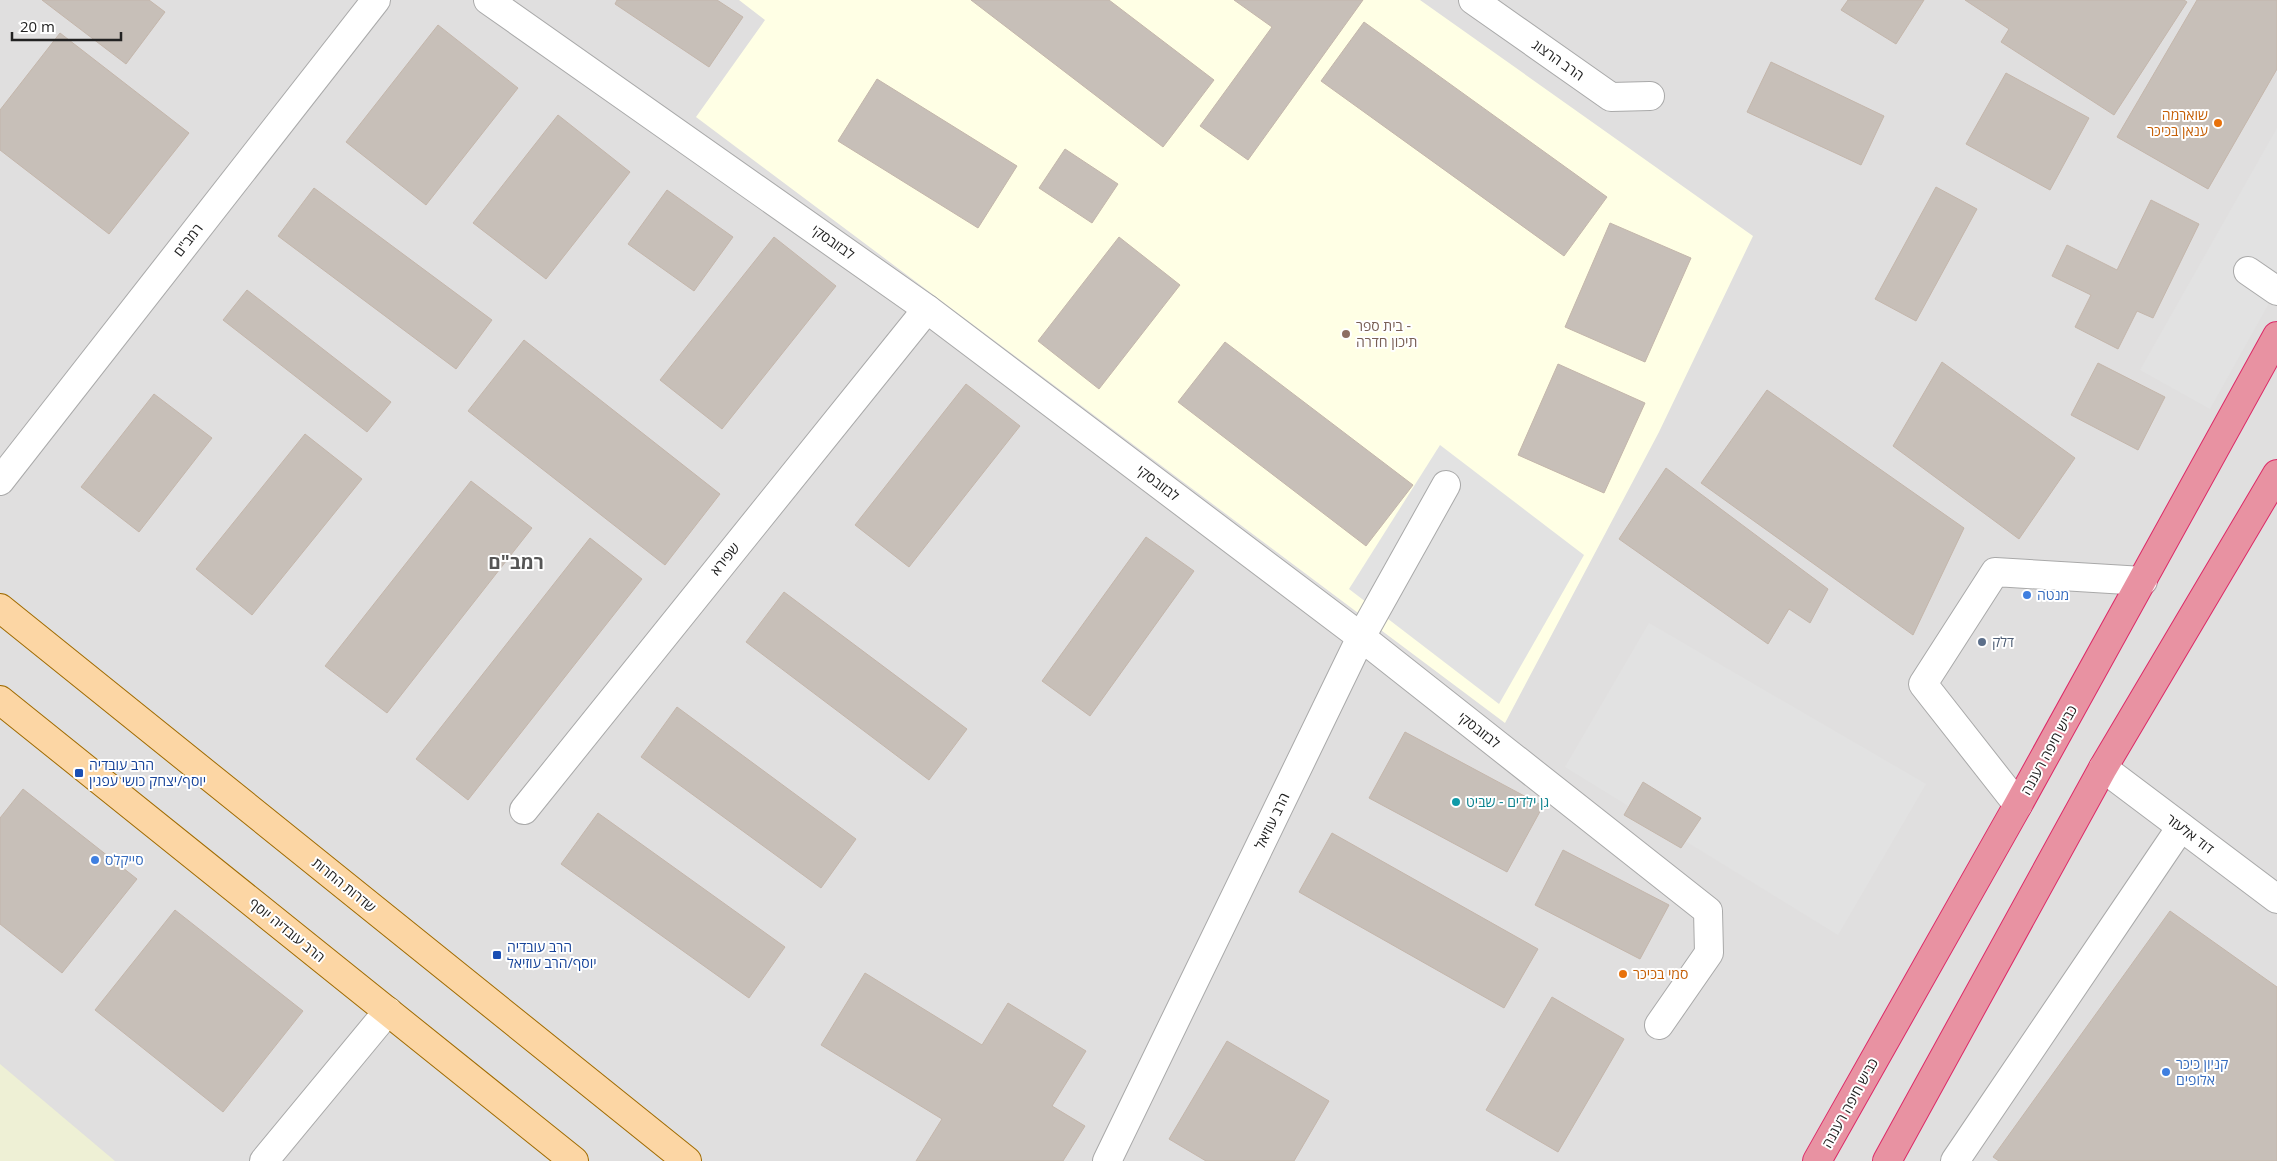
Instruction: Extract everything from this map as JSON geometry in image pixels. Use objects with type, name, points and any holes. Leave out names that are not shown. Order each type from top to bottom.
[{"type":"highway","name":"כביש חיפה רעננה","points":[[1817,1161],[2143,581],[2277,336]]},
{"type":"highway","points":[[1888,1161],[2104,768],[2277,474]]},
{"type":"main road","name":"שדרות החרות","points":[[0,608],[687,1161]]},
{"type":"main road","name":"הרב עובדיה יוסף","points":[[0,700],[574,1161]]},
{"type":"street","name":"רמב\"ם","points":[[0,481],[376,0]]},
{"type":"street","name":"לבזובסקי","points":[[488,0],[927,309],[1361,637],[1708,911],[1709,953],[1659,1025]]},
{"type":"street","name":"הרב הרצוג","points":[[1474,0],[1611,97],[1650,96]]},
{"type":"street","points":[[2248,271],[2277,291]]},
{"type":"street","name":"שפירא","points":[[524,810],[927,309]]},
{"type":"street","name":"הרב עוזיאל","points":[[1107,1161],[1361,637],[1446,485]]},
{"type":"street","points":[[2018,805],[1923,684],[1995,572],[2143,581]]},
{"type":"street","name":"דוד אלעזר","points":[[2104,768],[2277,899]]},
{"type":"street","points":[[1954,1161],[2180,827]]},
{"type":"street","points":[[264,1161],[388,1011]]},
{"type":"shaded area","points":[[0,0],[2277,0],[2277,1161],[0,1161]]},
{"type":"shaded area","name":"בית ספר - תיכון חדרה","points":[[739,0],[1420,0],[1753,236],[1659,432],[1505,723],[696,117],[765,20]]},
{"type":"shaded area","points":[[2277,128],[2277,289],[2210,409],[2140,370]]},
{"type":"shaded area","points":[[1440,445],[1584,555],[1499,704],[1349,589]]},
{"type":"shaded area","points":[[1649,623],[1926,784],[1838,935],[1565,767]]},
{"type":"shaded area","points":[[0,1064],[115,1161],[0,1161]]},
{"type":"building","points":[[42,0],[149,0],[165,12],[126,64]]},
{"type":"building","points":[[617,0],[717,0],[743,17],[709,67],[615,4]]},
{"type":"building","points":[[971,0],[1109,0],[1214,80],[1163,147]]},
{"type":"building","points":[[1234,0],[1363,0],[1248,160],[1200,126],[1272,27]]},
{"type":"building","points":[[1848,0],[1924,0],[1896,44],[1841,10]]},
{"type":"building","points":[[1965,0],[2184,0],[2187,2],[2114,115],[2001,42],[2009,29]]},
{"type":"building","points":[[2197,0],[2277,0],[2277,69],[2208,189],[2117,137]]},
{"type":"building","points":[[1364,22],[1607,197],[1564,256],[1321,81]]},
{"type":"building","points":[[438,25],[518,88],[426,205],[346,142]]},
{"type":"building","points":[[60,33],[189,133],[109,234],[0,150],[0,110]]},
{"type":"building","points":[[1771,62],[1884,116],[1861,165],[1747,112]]},
{"type":"building","points":[[2006,73],[2089,118],[2050,190],[1966,144]]},
{"type":"building","points":[[877,79],[1017,166],[978,228],[838,141]]},
{"type":"building","points":[[558,115],[630,172],[546,279],[473,223]]},
{"type":"building","points":[[1065,149],[1118,184],[1092,223],[1039,188]]},
{"type":"building","points":[[1936,187],[1977,209],[1916,321],[1875,299]]},
{"type":"building","points":[[314,188],[492,320],[456,369],[278,236]]},
{"type":"building","points":[[667,190],[733,237],[694,291],[628,244]]},
{"type":"building","points":[[2151,200],[2199,224],[2153,318],[2137,311],[2118,349],[2075,327],[2091,295],[2052,276],[2067,245],[2117,270]]},
{"type":"building","points":[[1610,223],[1691,258],[1645,362],[1565,327]]},
{"type":"building","points":[[774,237],[836,286],[722,429],[660,380]]},
{"type":"building","points":[[1119,237],[1180,285],[1099,389],[1038,341]]},
{"type":"building","points":[[247,290],[391,402],[367,432],[223,320]]},
{"type":"building","points":[[524,340],[720,494],[665,565],[468,411]]},
{"type":"building","points":[[1225,342],[1413,485],[1366,546],[1178,402]]},
{"type":"building","points":[[1942,362],[2075,458],[2019,539],[1893,446]]},
{"type":"building","points":[[2098,363],[2165,397],[2138,450],[2071,415]]},
{"type":"building","points":[[1558,364],[1645,403],[1604,493],[1518,455]]},
{"type":"building","points":[[966,384],[1020,426],[909,567],[855,525]]},
{"type":"building","points":[[1767,390],[1964,528],[1913,635],[1701,483]]},
{"type":"building","points":[[154,394],[212,438],[139,532],[81,487]]},
{"type":"building","points":[[305,434],[362,479],[252,615],[196,569]]},
{"type":"building","points":[[1666,468],[1828,589],[1810,623],[1789,609],[1768,644],[1619,539]]},
{"type":"building","points":[[471,481],[532,528],[387,713],[325,666]]},
{"type":"building","points":[[1146,537],[1194,571],[1090,716],[1042,681]]},
{"type":"building","points":[[590,538],[642,579],[468,800],[416,759]]},
{"type":"building","points":[[784,592],[967,729],[929,780],[746,642]]},
{"type":"building","points":[[677,707],[856,839],[821,888],[641,757]]},
{"type":"building","name":"גן ילדים - שביט","points":[[1405,732],[1543,806],[1507,872],[1369,798]]},
{"type":"building","points":[[1643,782],[1701,818],[1681,848],[1624,815]]},
{"type":"building","points":[[23,789],[137,879],[62,973],[0,924],[0,818]]},
{"type":"building","points":[[598,813],[785,947],[749,998],[561,864]]},
{"type":"building","points":[[1332,833],[1538,949],[1504,1008],[1299,892]]},
{"type":"building","points":[[1563,850],[1669,905],[1640,959],[1535,905]]},
{"type":"building","points":[[175,910],[303,1011],[223,1112],[95,1010]]},
{"type":"building","name":"קניון כיכר אלופים","points":[[2170,911],[2277,987],[2277,1161],[1999,1161],[1993,1157]]},
{"type":"building","points":[[865,973],[982,1045],[1008,1003],[1086,1051],[1052,1106],[1085,1126],[1063,1161],[916,1161],[942,1119],[821,1045]]},
{"type":"building","points":[[1552,997],[1624,1039],[1558,1152],[1486,1110]]},
{"type":"building","points":[[1227,1041],[1329,1101],[1294,1161],[1206,1161],[1169,1139]]},
{"type":"place","name":"שוארמה ענאן בכיכר","points":[[2218,123]]},
{"type":"place","name":"בית ספר - תיכון חדרה","points":[[1346,334]]},
{"type":"place","name":"מנטה","points":[[2027,595]]},
{"type":"place","name":"דלק","points":[[1982,642]]},
{"type":"place","name":"הרב עובדיה יוסף/יצחק כושי עפגין","points":[[79,773]]},
{"type":"place","name":"גן ילדים - שביט","points":[[1456,802]]},
{"type":"place","name":"סייקלס","points":[[95,860]]},
{"type":"place","name":"הרב עובדיה יוסף/הרב עוזיאל","points":[[497,955]]},
{"type":"place","name":"סמי בכיכר","points":[[1623,974]]},
{"type":"place","name":"קניון כיכר אלופים","points":[[2166,1072]]},
{"type":"district","name":"רמב\"ם","points":[[516,562]]}]
